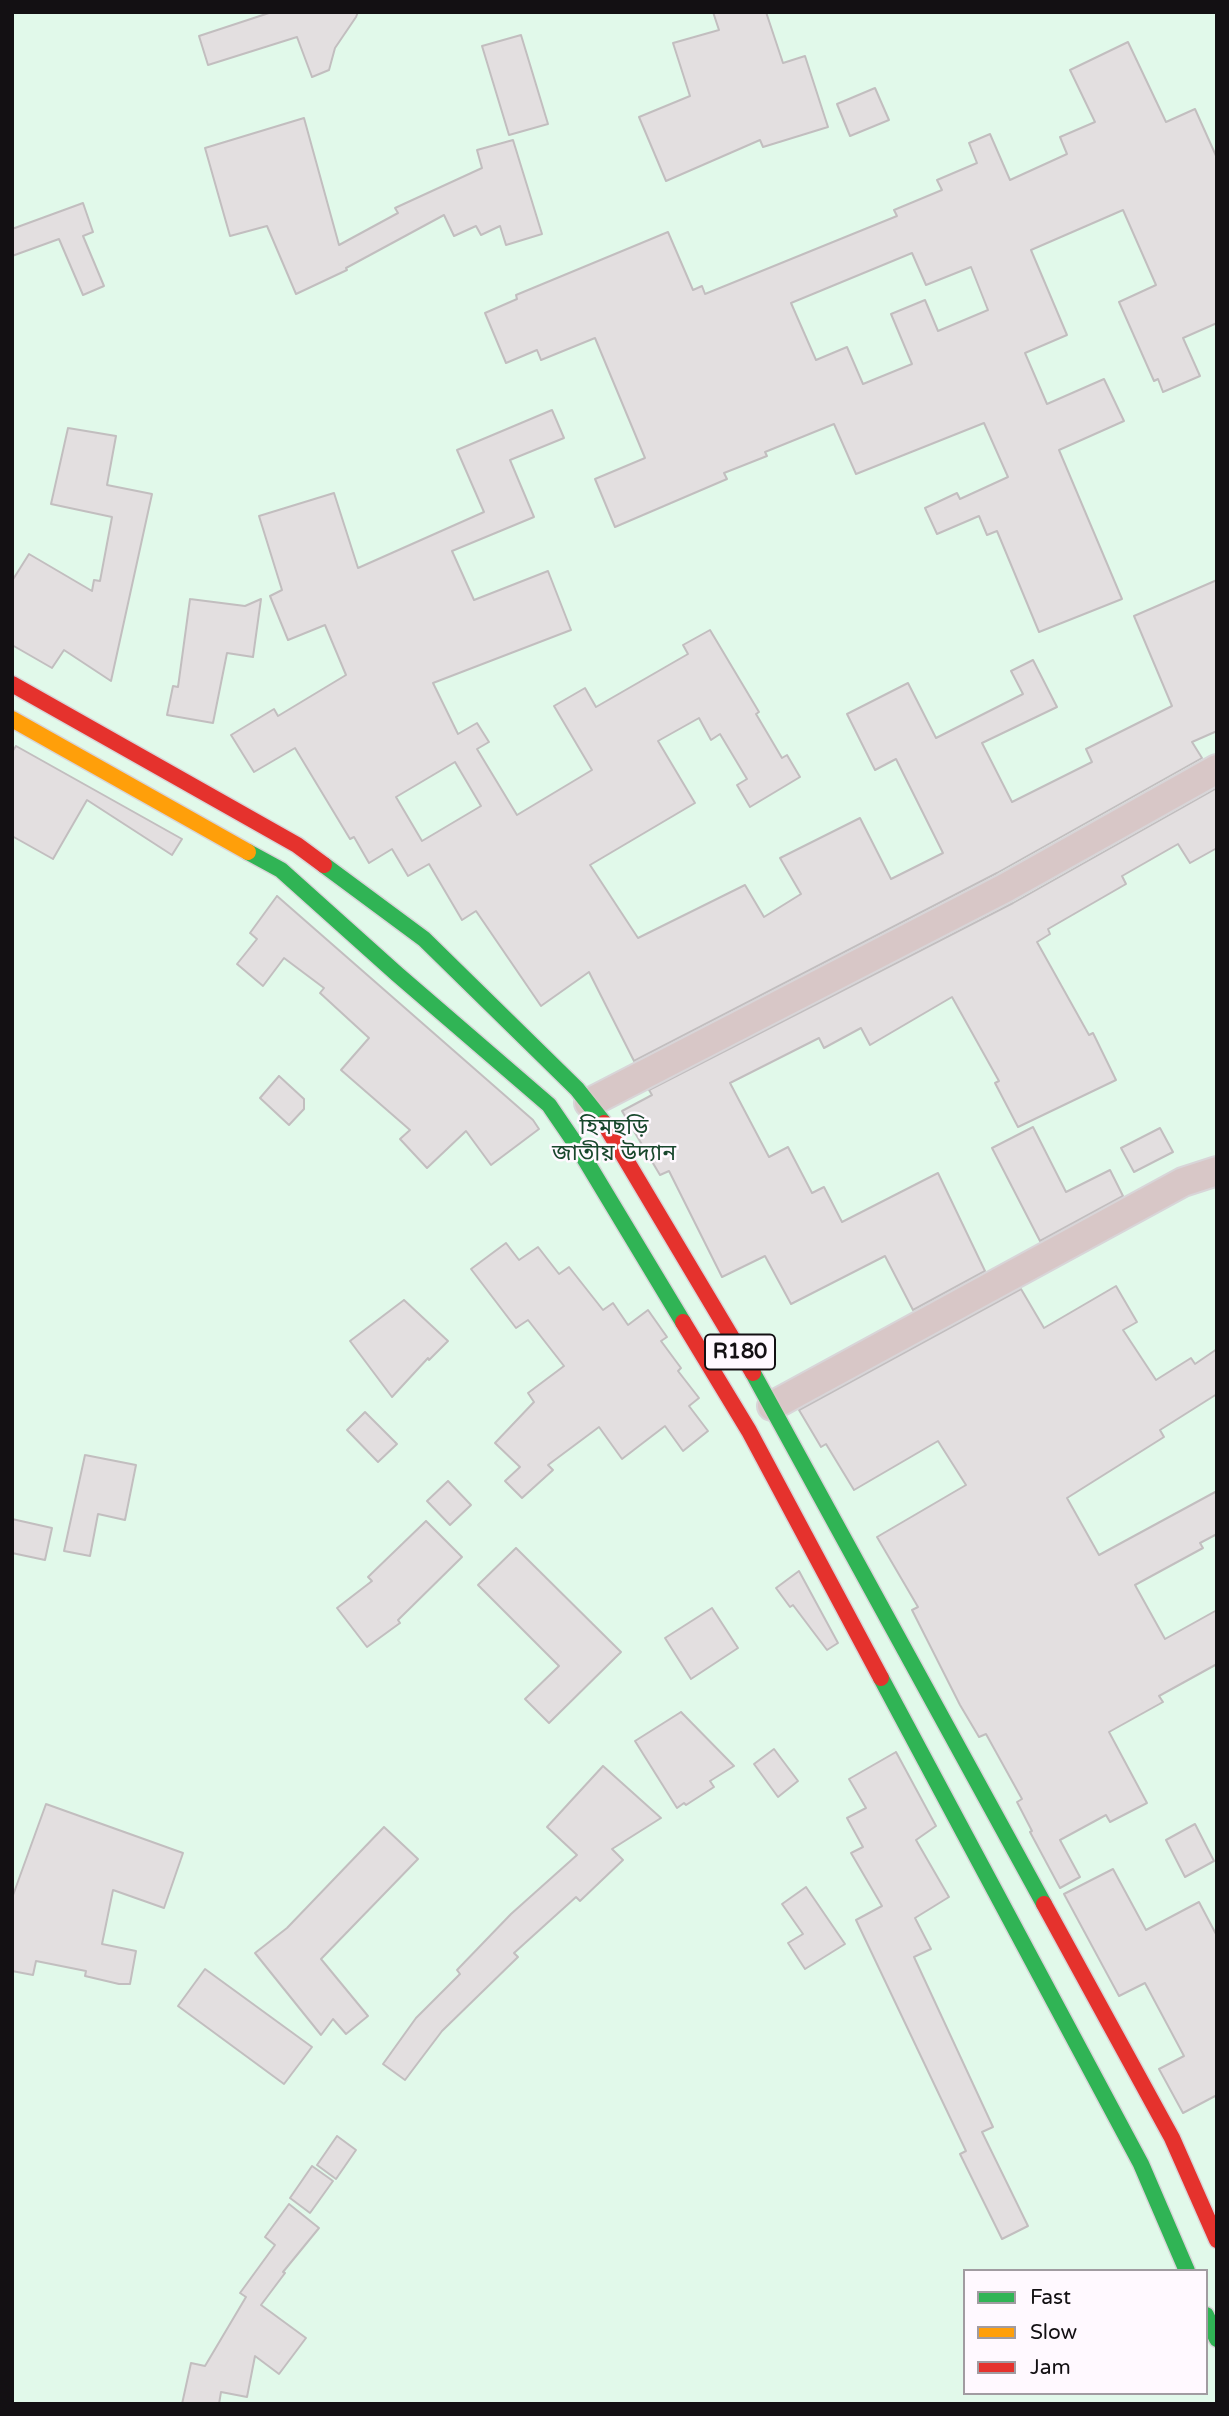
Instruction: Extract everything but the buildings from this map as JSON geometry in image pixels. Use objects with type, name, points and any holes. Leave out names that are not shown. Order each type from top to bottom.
[{"type":"main road","name":"R180","points":[[12,684],[297,845],[424,939],[578,1089],[601,1118],[772,1406],[1172,2138],[1217,2240]]},
{"type":"main road","name":"R180","points":[[12,719],[281,870],[549,1105],[577,1146],[748,1431],[1141,2164],[1186,2269]]},
{"type":"main road","points":[[1208,2319],[1217,2339]]},
{"type":"street","points":[[589,1103],[1005,888],[1217,769]]},
{"type":"street","points":[[772,1406],[1184,1182],[1217,1171]]},
{"type":"green space","name":"হিমছড়ি জাতীয় উদ্যান","points":[[12,12],[1217,12],[1217,2404],[12,2404]]},
{"type":"traffic: fast","points":[[248,852],[281,870],[549,1105],[577,1146],[683,1322]]},
{"type":"traffic: fast","points":[[324,865],[424,939],[577,1089],[604,1123]]},
{"type":"traffic: fast","points":[[753,1373],[1044,1904]]},
{"type":"traffic: fast","points":[[881,1678],[1141,2164],[1186,2269]]},
{"type":"traffic: fast","points":[[1208,2319],[1217,2339]]},
{"type":"traffic: slow","points":[[12,719],[248,852]]},
{"type":"traffic: jam","points":[[12,684],[297,845],[324,865]]},
{"type":"traffic: jam","points":[[604,1123],[753,1373]]},
{"type":"traffic: jam","points":[[683,1322],[749,1431],[881,1678]]},
{"type":"traffic: jam","points":[[1044,1904],[1172,2138],[1217,2240]]}]
